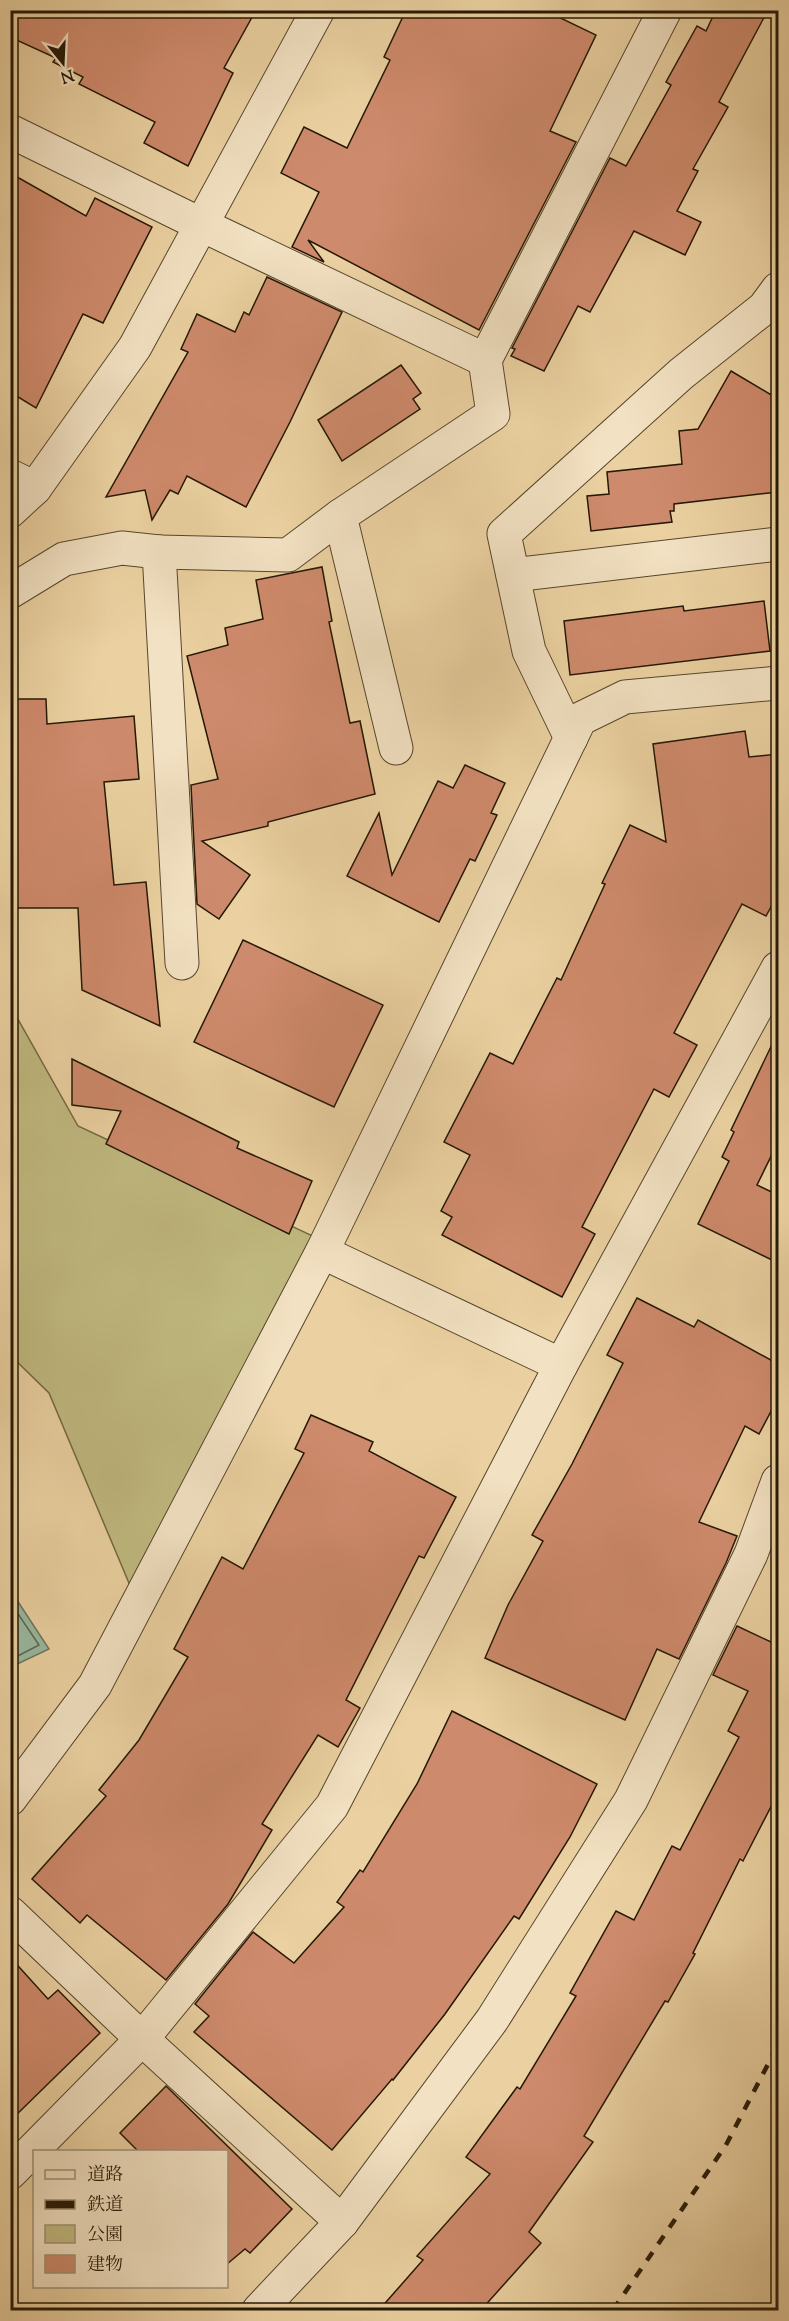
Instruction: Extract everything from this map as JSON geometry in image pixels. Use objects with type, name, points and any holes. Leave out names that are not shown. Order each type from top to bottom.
[{"type":"street","points":[[10,511],[23,482],[135,347],[318,10]]},
{"type":"street","points":[[10,592],[64,559],[122,548],[159,552],[288,555],[340,516],[493,414],[485,360],[665,10]]},
{"type":"street","points":[[10,131],[485,360]]},
{"type":"street","points":[[571,738],[529,651],[504,534],[681,374],[764,308],[778,289]]},
{"type":"street","points":[[340,516],[396,748]]},
{"type":"street","points":[[513,576],[778,544]]},
{"type":"street","points":[[159,552],[182,963]]},
{"type":"street","points":[[10,1799],[95,1685],[322,1252],[580,719],[626,697],[778,682]]},
{"type":"street","points":[[10,2173],[142,2039],[332,1806],[561,1365],[778,968]]},
{"type":"street","points":[[322,1252],[561,1365]]},
{"type":"street","points":[[260,2310],[342,2222],[492,2020],[631,1800],[751,1554],[778,1480]]},
{"type":"street","points":[[10,1913],[142,2039],[342,2222]]},
{"type":"green space","points":[[10,1005],[78,1126],[332,1245],[142,1614],[49,1393],[11,1356]]},
{"type":"water","points":[[11,1591],[49,1649],[10,1667]]},
{"type":"building","points":[[10,10],[256,10],[224,68],[233,73],[188,166],[144,143],[155,122],[79,84],[83,77],[53,62],[56,58],[10,37]]},
{"type":"building","points":[[406,10],[544,10],[596,35],[550,131],[576,142],[479,330],[308,240],[324,262],[292,247],[319,192],[281,173],[304,127],[347,148],[390,60],[384,57]]},
{"type":"building","points":[[716,10],[768,10],[719,102],[728,107],[693,169],[698,171],[677,211],[701,222],[685,255],[634,231],[590,312],[578,306],[544,371],[511,356],[515,349],[512,348],[610,158],[626,166],[671,85],[666,82],[697,26],[706,31]]},
{"type":"building","points":[[10,173],[86,216],[95,198],[152,227],[103,323],[83,314],[36,408],[10,392]]},
{"type":"building","points":[[267,277],[342,312],[290,422],[246,507],[187,476],[178,494],[170,490],[152,520],[145,490],[106,497],[188,352],[181,349],[197,314],[235,332],[244,312],[249,315]]},
{"type":"building","points":[[401,365],[421,393],[413,399],[420,409],[342,461],[318,420]]},
{"type":"building","points":[[731,371],[778,399],[778,492],[674,504],[674,511],[670,511],[672,522],[591,531],[587,496],[609,494],[607,472],[682,464],[679,431],[698,429]]},
{"type":"building","points":[[322,567],[332,621],[329,622],[350,723],[360,721],[375,794],[268,822],[268,826],[202,841],[250,875],[219,919],[197,904],[191,785],[218,779],[187,656],[228,645],[225,628],[263,619],[256,580]]},
{"type":"building","points":[[764,601],[770,651],[570,675],[564,621],[683,606],[684,611]]},
{"type":"building","points":[[10,699],[46,699],[47,724],[134,716],[139,779],[104,782],[114,885],[146,882],[160,1026],[82,990],[78,908],[10,908]]},
{"type":"building","points":[[745,731],[749,757],[778,754],[778,894],[766,916],[742,904],[674,1033],[697,1045],[669,1097],[654,1089],[582,1227],[595,1234],[562,1297],[442,1235],[452,1217],[441,1211],[470,1155],[444,1142],[490,1053],[513,1064],[557,978],[561,980],[605,884],[602,883],[630,825],[666,842],[653,744]]},
{"type":"building","points":[[465,765],[505,783],[491,813],[497,815],[475,861],[470,859],[439,922],[347,876],[379,813],[392,875],[438,781],[453,788]]},
{"type":"building","points":[[243,940],[383,1005],[334,1107],[194,1042]]},
{"type":"building","points":[[778,1032],[778,1142],[757,1185],[778,1195],[778,1263],[698,1224],[729,1161],[722,1157],[734,1132],[731,1130]]},
{"type":"building","points":[[72,1059],[239,1142],[237,1148],[312,1181],[289,1234],[106,1144],[121,1111],[72,1105]]},
{"type":"building","points":[[637,1298],[694,1327],[698,1320],[778,1364],[778,1398],[759,1434],[745,1426],[699,1522],[737,1536],[726,1563],[679,1659],[657,1649],[625,1720],[485,1658],[508,1605],[543,1541],[532,1535],[572,1464],[623,1363],[607,1355]]},
{"type":"building","points":[[311,1415],[373,1442],[369,1451],[456,1497],[424,1558],[419,1556],[346,1700],[360,1708],[338,1747],[318,1735],[262,1824],[272,1830],[228,1904],[166,1980],[87,1915],[80,1923],[32,1879],[106,1796],[99,1790],[139,1740],[188,1657],[174,1649],[222,1557],[243,1569],[304,1453],[295,1449]]},
{"type":"building","points":[[737,1626],[771,1642],[778,1627],[778,1793],[743,1861],[740,1859],[693,1953],[695,1954],[668,2002],[665,2001],[584,2136],[593,2142],[529,2232],[541,2243],[481,2310],[379,2310],[423,2260],[417,2256],[490,2174],[466,2157],[517,2087],[520,2089],[576,1996],[570,1993],[616,1911],[634,1920],[672,1846],[680,1850],[739,1737],[728,1731],[748,1691],[713,1675]]},
{"type":"building","points":[[452,1711],[597,1784],[570,1837],[519,1919],[514,1916],[445,2014],[393,2080],[332,2150],[194,2032],[209,2016],[195,2004],[253,1932],[294,1963],[344,1907],[337,1902],[360,1870],[363,1872],[417,1784]]},
{"type":"building","points":[[10,1957],[48,1999],[58,1990],[100,2033],[10,2121]]},
{"type":"building","points":[[166,2086],[292,2209],[250,2253],[245,2249],[228,2263],[228,2150],[137,2150],[120,2133]]},
{"type":"railway","points":[[613,2310],[726,2145],[778,2045]]}]
